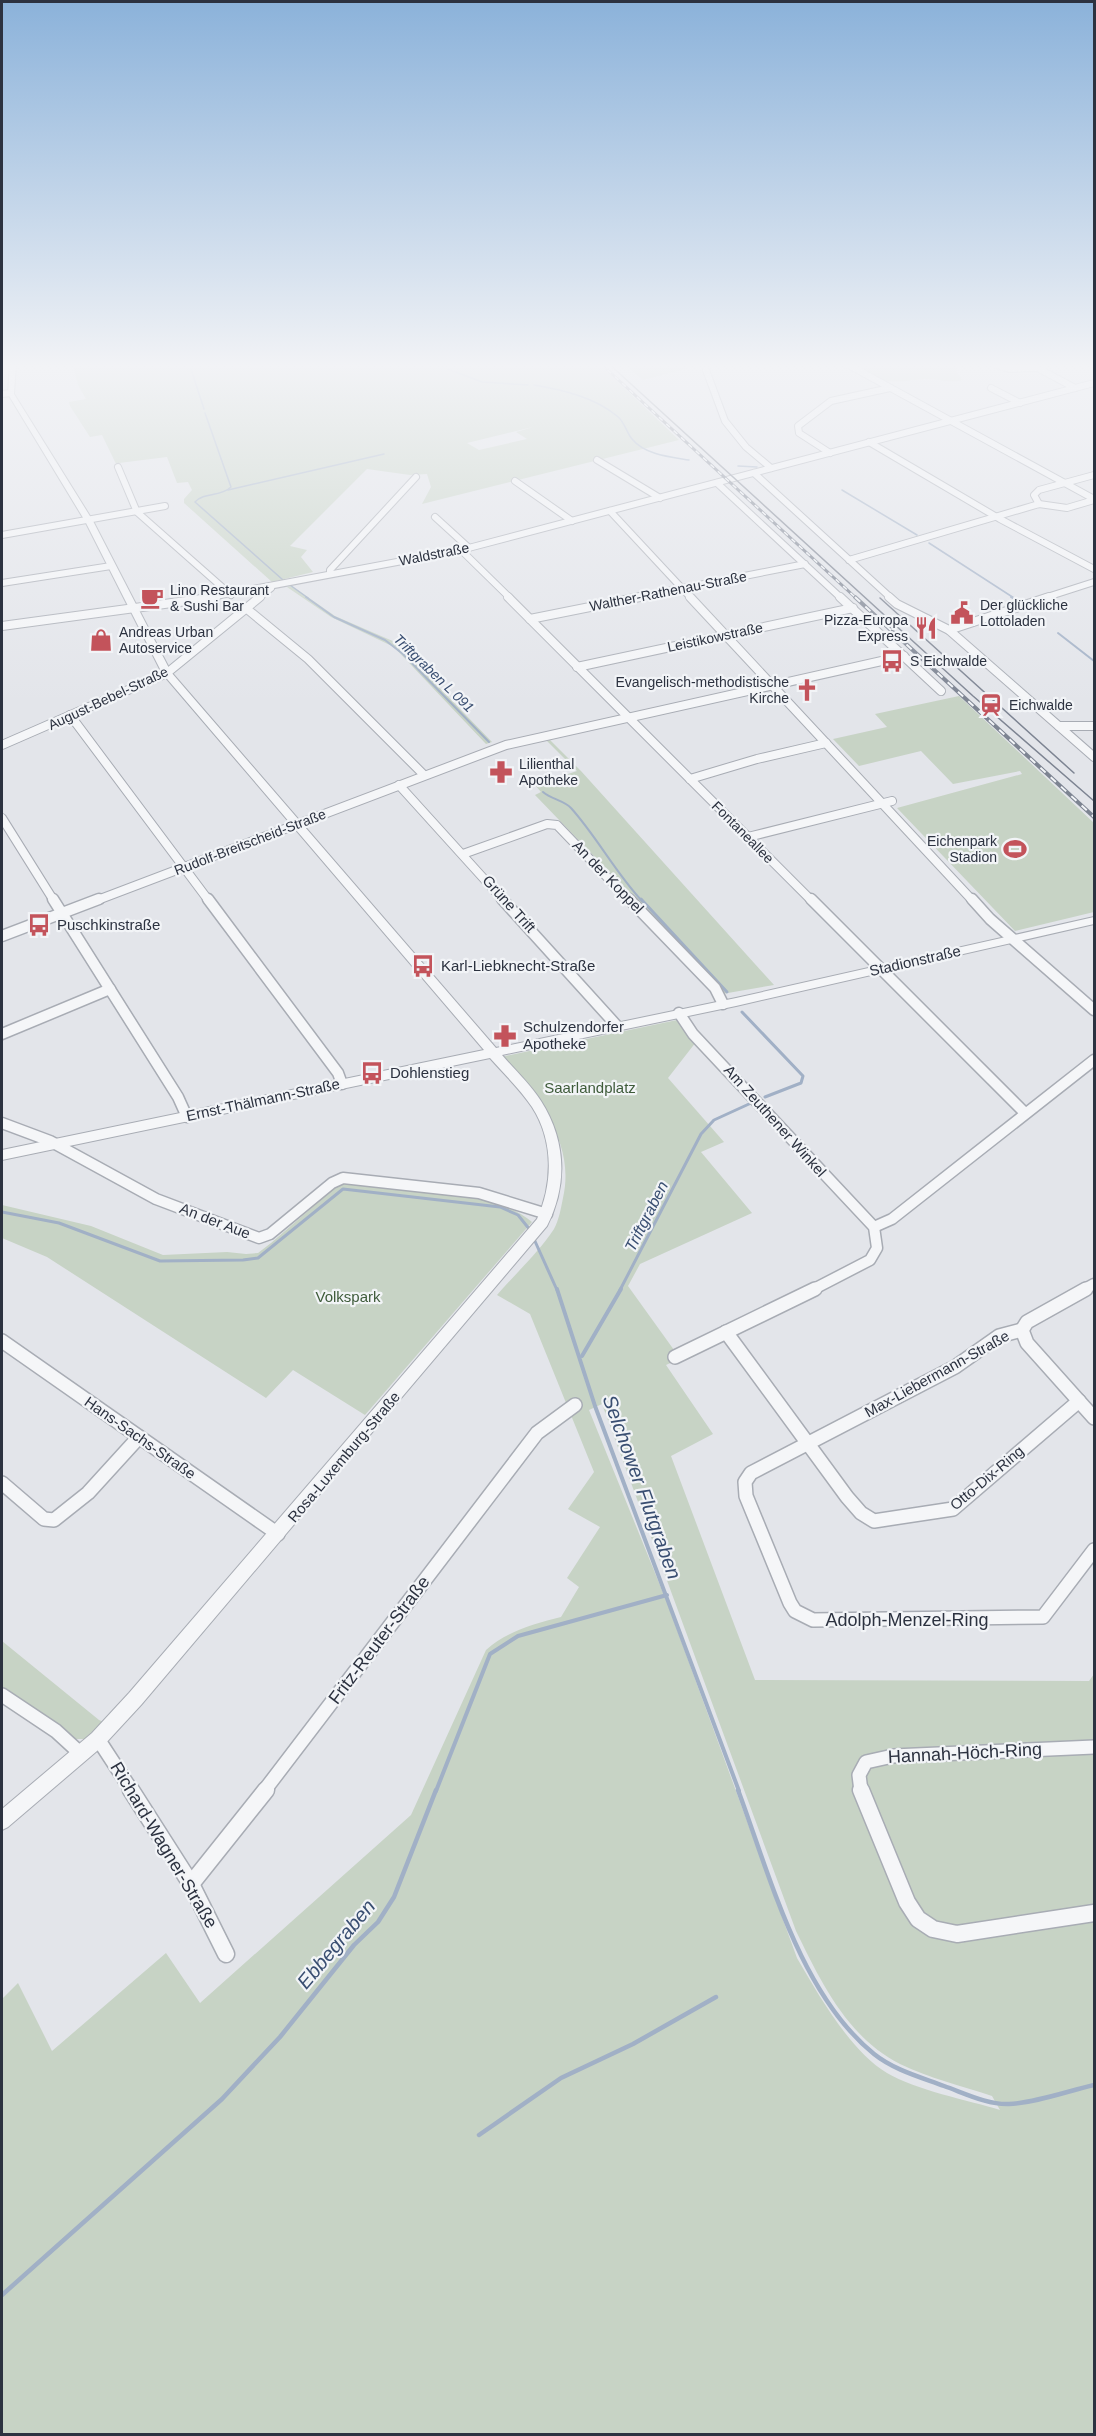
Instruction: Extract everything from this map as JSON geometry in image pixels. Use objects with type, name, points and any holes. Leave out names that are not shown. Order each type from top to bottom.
[{"type":"street","points":[[62,477],[89,521],[167,673],[493,1052]]},
{"type":"street","points":[[123,477],[135,501],[137,513],[231,595]]},
{"type":"street","points":[[2,626],[231,595],[330,574],[330,570],[416,477]]},
{"type":"street","points":[[625,477],[660,498]]},
{"type":"street","name":"Waldstraße","points":[[330,574],[469,548],[740,477]]},
{"type":"street","points":[[758,477],[903,609],[950,630],[1095,757]]},
{"type":"street","points":[[929,477],[1095,569]]},
{"type":"street","points":[[1053,477],[1095,499]]},
{"type":"street","points":[[1039,504],[1034,498],[1035,493],[1089,477]]},
{"type":"street","points":[[515,482],[572,521]]},
{"type":"street","points":[[717,483],[941,692]]},
{"type":"street","points":[[849,560],[1039,504],[1066,508],[1095,499]]},
{"type":"street","points":[[2,535],[137,513],[165,506]]},
{"type":"street","points":[[610,511],[826,743],[887,802],[990,919],[1095,1010]]},
{"type":"street","points":[[435,517],[469,548]]},
{"type":"street","name":"Fontaneallee","points":[[460,550],[1025,1113]]},
{"type":"street","name":"Walther-Rathenau-Straße","points":[[530,620],[805,564]]},
{"type":"street","points":[[2,583],[111,566]]},
{"type":"street","points":[[950,630],[1095,582]]},
{"type":"street","name":"August-Bebel-Straße","points":[[2,745],[167,673],[271,587]]},
{"type":"street","name":"Leistikowstraße","points":[[577,667],[853,608]]},
{"type":"street","points":[[247,609],[308,659],[424,775]]},
{"type":"street","name":"Rudolf-Breitscheid-Straße","points":[[2,936],[499,747],[904,656]]},
{"type":"street","points":[[70,716],[333,1066],[342,1084]]},
{"type":"street","points":[[1059,726],[1095,726]]},
{"type":"street","points":[[690,779],[757,759],[826,743]]},
{"type":"street","name":"Grüne Trift","points":[[399,784],[617,1026]]},
{"type":"street","points":[[748,837],[887,802]]},
{"type":"street","points":[[2,818],[183,1105],[187,1117]]},
{"type":"street","name":"An der Koppel","points":[[463,854],[547,824],[557,825],[715,988],[723,1004]]},
{"type":"street","name":"Stadionstraße","points":[[736,1002],[1095,921]]},
{"type":"street","points":[[2,1034],[110,989]]},
{"type":"street","name":"Ernst-Thälmann-Straße","points":[[2,1155],[736,1002]]},
{"type":"street","name":"Am Zeuthener Winkel","points":[[679,1013],[693,1034],[874,1227]]},
{"type":"street","name":"Rosa-Luxemburg-Straße","points":[[2,1821],[98,1738],[145,1689],[525,1244],[547,1214],[554,1192],[556,1171],[551,1136],[537,1105],[493,1052]]},
{"type":"street","points":[[675,1357],[872,1259],[879,1245],[874,1227],[892,1219],[926,1190],[1095,1060]]},
{"type":"street","points":[[2,1123],[55,1144]]},
{"type":"street","name":"An der Aue","points":[[55,1144],[156,1199],[259,1238],[270,1234],[332,1183],[343,1178],[479,1193],[547,1214]]},
{"type":"street","name":"Max-Liebermann-Straße","points":[[807,1444],[955,1368],[999,1336],[1022,1330],[1027,1322],[1095,1284]]},
{"type":"street","points":[[1022,1330],[1027,1343],[1095,1418]]},
{"type":"street","points":[[726,1332],[807,1444]]},
{"type":"street","name":"Hans-Sachs-Straße","points":[[2,1341],[279,1534]]},
{"type":"street","name":"Otto-Dix-Ring","points":[[807,1444],[847,1497],[867,1518],[884,1522],[946,1512],[958,1505],[1079,1401]]},
{"type":"street","name":"Fritz-Reuter-Straße","points":[[191,1884],[207,1867],[537,1433],[575,1405]]},
{"type":"street","points":[[2,1483],[44,1519],[56,1519],[73,1505],[139,1437]]},
{"type":"street","name":"Adolph-Menzel-Ring","points":[[807,1444],[751,1473],[744,1486],[790,1603],[795,1611],[813,1620],[1043,1617],[1095,1550]]},
{"type":"street","points":[[2,1695],[56,1731],[80,1753]]},
{"type":"street","name":"Richard-Wagner-Straße","points":[[98,1738],[191,1884],[226,1954]]},
{"type":"street","name":"Hannah-Höch-Ring","points":[[1095,1747],[893,1756],[866,1762],[859,1774],[862,1796],[906,1902],[918,1919],[933,1929],[957,1934],[1095,1913]]},
{"type":"green space","points":[[175,477],[359,477],[290,546],[307,550],[301,557],[313,572],[272,582],[184,503],[184,499],[192,490],[188,482],[177,483]]},
{"type":"green space","points":[[428,477],[532,477],[422,504],[431,487]]},
{"type":"green space","points":[[292,586],[335,616],[395,642],[492,742],[486,744],[394,647],[331,617],[287,587]]},
{"type":"green space","name":"Eichenpark Stadion","points":[[959,696],[1094,823],[1094,912],[1015,931],[897,808],[1022,774],[1020,771],[953,784],[921,751],[859,766],[833,739],[887,727],[875,714]]},
{"type":"green space","points":[[550,740],[581,771],[774,985],[722,994],[721,988],[535,795],[541,792],[535,785],[577,771],[547,741]]},
{"type":"green space","name":"Saarlandplatz","points":[[677,1020],[696,1042],[668,1078],[724,1142],[701,1152],[752,1213],[640,1264],[628,1286],[674,1350],[679,1359],[666,1365],[713,1434],[671,1456],[755,1680],[1089,1681],[1094,1674],[1094,2434],[2,2434],[2,1999],[18,1983],[52,2051],[166,1953],[200,2003],[411,1815],[486,1650],[512,1633],[561,1617],[579,1587],[567,1578],[600,1527],[568,1509],[594,1472],[530,1314],[497,1295],[548,1238],[556,1225],[566,1177],[564,1157],[550,1121],[501,1057]],"holes":[[[602,1404],[796,1931],[815,1970],[837,2006],[865,2039],[881,2053],[911,2069],[992,2096],[1000,2110],[912,2085],[887,2073],[873,2063],[860,2051],[836,2021],[797,1958],[668,1605],[589,1410]]]},
{"type":"green space","name":"Volkspark","points":[[346,1183],[418,1189],[470,1197],[515,1211],[532,1222],[365,1415],[293,1370],[266,1398],[47,1257],[2,1238],[2,1205],[91,1226],[163,1255],[258,1253],[337,1186]]},
{"type":"green space","points":[[2,1641],[99,1720],[106,1723],[85,1739],[75,1739],[13,1698],[2,1686]]},
{"type":"waterway","name":"Triftgraben L 091","points":[[227,477],[231,487],[195,502],[283,580],[308,598]]},
{"type":"waterway","points":[[228,490],[286,477]]},
{"type":"waterway","points":[[842,490],[917,535]]},
{"type":"waterway","points":[[929,543],[1014,598]]},
{"type":"waterway","name":"Triftgraben L 091","points":[[306,597],[334,617],[385,640],[403,654],[489,742]]},
{"type":"waterway","points":[[1011,597],[1019,602]]},
{"type":"waterway","points":[[1058,633],[1094,661]]},
{"type":"waterway","name":"Triftgraben","points":[[543,792],[571,808],[642,901]]},
{"type":"waterway","name":"Triftgraben","points":[[641,899],[727,992]]},
{"type":"waterway","name":"Triftgraben","points":[[742,1012],[803,1076],[801,1083],[765,1097]]},
{"type":"waterway","name":"Triftgraben","points":[[620,1290],[701,1134],[714,1120],[749,1104]]},
{"type":"waterway","name":"Selchower Flutgraben","points":[[2,1212],[59,1223],[160,1261],[258,1258],[343,1189],[500,1207],[518,1215],[530,1230]]},
{"type":"waterway","name":"Selchower Flutgraben","points":[[534,1239],[557,1290]]},
{"type":"waterway","name":"Selchower Flutgraben","points":[[557,1289],[595,1406],[666,1595]]},
{"type":"waterway","name":"Triftgraben","points":[[582,1356],[621,1289]]},
{"type":"waterway","name":"Ebbegraben","points":[[436,1791],[490,1654],[518,1636],[666,1595]]},
{"type":"waterway","name":"Selchower Flutgraben","points":[[666,1595],[739,1791]]},
{"type":"waterway","name":"Ebbegraben","points":[[2,2295],[222,2099],[280,2037],[354,1945],[378,1922],[394,1897],[436,1790]]},
{"type":"waterway","name":"Selchower Flutgraben","points":[[738,1790],[790,1932],[807,1967],[826,2000],[848,2029],[874,2054],[907,2073],[993,2103],[1009,2104],[1030,2101],[1094,2085]]},
{"type":"waterway","points":[[479,2135],[561,2078],[633,2044],[716,1997]]},
{"type":"tram line","points":[[733,477],[973,696],[1094,801]]},
{"type":"tram line","points":[[880,598],[1074,773]]},
{"type":"railway","points":[[724,477],[856,598]]},
{"type":"railway","points":[[855,597],[1094,817]]},
{"type":"place","name":"Lino Restaurant & Sushi Bar","points":[[152,598]]},
{"type":"place","name":"Der glückliche Lottoladen","points":[[962,613]]},
{"type":"place","name":"Pizza-Europa Express","points":[[926,628]]},
{"type":"place","name":"Andreas Urban Autoservice","points":[[101,640]]},
{"type":"place","name":"S Eichwalde","points":[[892,661]]},
{"type":"place","name":"Evangelisch-methodistische Kirche","points":[[807,690]]},
{"type":"place","name":"Eichwalde","points":[[991,705]]},
{"type":"place","name":"Lilienthal Apotheke","points":[[501,772]]},
{"type":"place","name":"Eichenpark Stadion","points":[[1015,849]]},
{"type":"place","name":"Puschkinstraße","points":[[39,925]]},
{"type":"place","name":"Karl-Liebknecht-Straße","points":[[423,966]]},
{"type":"place","name":"Schulzendorfer Apotheke","points":[[505,1036]]},
{"type":"place","name":"Dohlenstieg","points":[[372,1073]]}]
